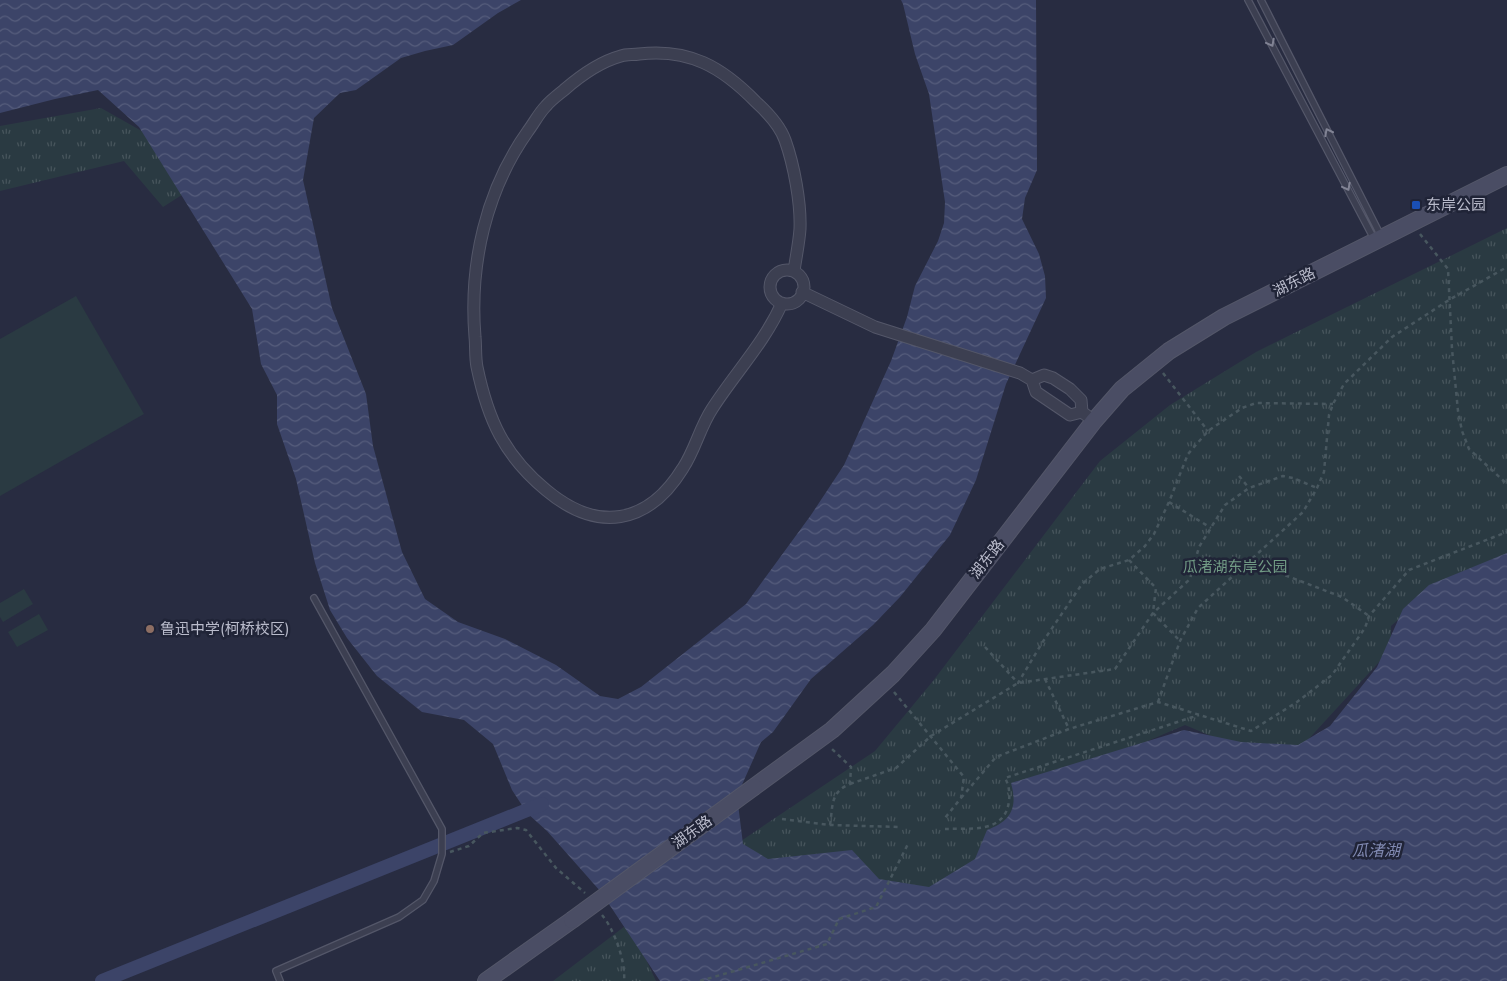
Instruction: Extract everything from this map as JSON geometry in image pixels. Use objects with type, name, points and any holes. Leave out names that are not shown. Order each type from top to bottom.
[{"type":"street","points":[[782,303],[766,333],[710,411],[684,467],[662,494],[639,510],[626,516],[597,518],[574,509],[553,496],[514,459],[498,434],[477,365],[473,311],[477,255],[496,186],[517,147],[546,106],[583,74],[621,56],[658,52],[688,57],[720,70],[738,83],[767,112],[784,137],[796,179],[800,228],[794,271]]},
{"type":"street","name":"湖东路","points":[[486,981],[832,730],[884,682],[933,630],[1088,416],[1170,351],[1224,317],[1507,175]]},
{"type":"street","points":[[782,270],[794,271],[802,279],[802,292],[798,300],[793,303],[782,303],[770,292],[771,281],[777,272],[782,270]]},
{"type":"street","points":[[802,292],[875,327],[1020,373],[1032,380],[1036,392],[1070,415],[1088,416],[1080,400],[1070,389],[1053,378],[1044,375],[1032,380]]},
{"type":"lane","points":[[1248,0],[1379,239]]},
{"type":"lane","points":[[1261,0],[1379,239]]},
{"type":"lane","points":[[280,981],[276,971],[400,917],[423,900],[434,881],[442,854],[442,829],[314,598]]},
{"type":"path","points":[[1412,223],[1448,269],[1458,411],[1462,432],[1469,449],[1507,484]]},
{"type":"path","points":[[1158,702],[1180,641],[1198,608],[1302,512],[1317,488],[1324,472],[1329,415],[1344,384],[1392,337],[1449,300],[1507,267]]},
{"type":"path","points":[[1155,363],[1208,431]]},
{"type":"path","points":[[1018,683],[1042,643],[1082,584],[1100,569],[1129,560],[1146,546],[1154,534],[1169,502],[1188,454],[1208,431],[1242,408],[1256,403],[1333,404]]},
{"type":"path","points":[[1239,476],[1249,488]]},
{"type":"path","points":[[830,825],[834,798],[841,788],[896,768],[931,736],[1018,683],[1114,668],[1153,613],[1190,579],[1199,547],[1225,505],[1249,488],[1283,476],[1317,488]]},
{"type":"path","points":[[1169,502],[1211,528]]},
{"type":"path","points":[[945,818],[996,757],[1069,729],[1158,702],[1252,731],[1297,702],[1332,675],[1366,628],[1369,616],[1409,570],[1507,532]]},
{"type":"path","points":[[1129,560],[1156,588],[1153,613]]},
{"type":"path","points":[[1248,560],[1342,597],[1369,616]]},
{"type":"path","points":[[1153,613],[1180,641]]},
{"type":"path","points":[[984,646],[1018,683]]},
{"type":"path","points":[[1045,679],[1069,729]]},
{"type":"path","points":[[884,682],[964,777],[961,798]]},
{"type":"path","points":[[945,829],[985,828],[998,823],[1006,815],[1008,806],[1008,784],[1005,778],[1199,715]]},
{"type":"path","points":[[821,738],[851,767],[850,784]]},
{"type":"path","points":[[782,819],[830,825],[900,827]]},
{"type":"path","points":[[442,854],[469,846],[482,833],[518,828],[526,830],[556,868],[585,893]]},
{"type":"path","points":[[700,981],[827,944],[839,919],[876,907],[909,842]]},
{"type":"path","points":[[602,915],[608,922],[621,954],[624,981]]},
{"type":"green space","points":[[101,108],[147,134],[188,191],[163,207],[124,161],[0,191],[0,126]]},
{"type":"green space","name":"瓜渚湖东岸公园","points":[[1507,228],[1507,563],[1425,596],[1391,626],[1391,649],[1294,755],[1268,760],[1185,725],[1019,796],[1019,825],[932,900],[765,872],[735,845],[875,751],[933,681],[1100,461],[1170,405],[1256,352]]},
{"type":"green space","points":[[76,296],[144,414],[0,496],[0,339]]},
{"type":"green space","points":[[24,589],[33,604],[3,622],[0,617],[0,603]]},
{"type":"green space","points":[[39,614],[48,630],[17,647],[8,632]]},
{"type":"green space","points":[[629,923],[656,981],[553,981]]},
{"type":"water","name":"瓜渚湖","points":[[0,0],[521,0],[498,13],[453,45],[401,58],[356,90],[340,93],[314,118],[303,180],[332,308],[366,394],[373,446],[402,552],[425,599],[458,622],[505,639],[556,665],[600,696],[618,699],[641,687],[746,604],[811,515],[844,465],[891,361],[907,317],[915,286],[938,241],[944,223],[945,202],[929,94],[915,54],[901,0],[1036,0],[1037,170],[1025,198],[1022,219],[1039,254],[1045,276],[1046,298],[1006,384],[976,480],[950,535],[900,597],[873,625],[811,679],[773,732],[761,742],[737,796],[743,844],[768,859],[852,850],[879,879],[929,887],[975,859],[987,830],[1002,822],[1011,812],[1014,800],[1011,783],[1184,730],[1241,742],[1298,745],[1330,726],[1377,667],[1403,609],[1429,585],[1507,553],[1507,981],[660,981],[601,892],[547,831],[527,813],[512,790],[493,744],[464,720],[422,712],[377,676],[347,638],[330,610],[315,563],[296,479],[277,424],[277,395],[261,364],[252,309],[139,127],[98,90],[0,113]]},
{"type":"waterway","points":[[102,981],[542,804]]},
{"type":"place","name":"东岸公园","points":[[1416,205]]},
{"type":"place","name":"鲁迅中学(柯桥校区)","points":[[150,629]]}]
